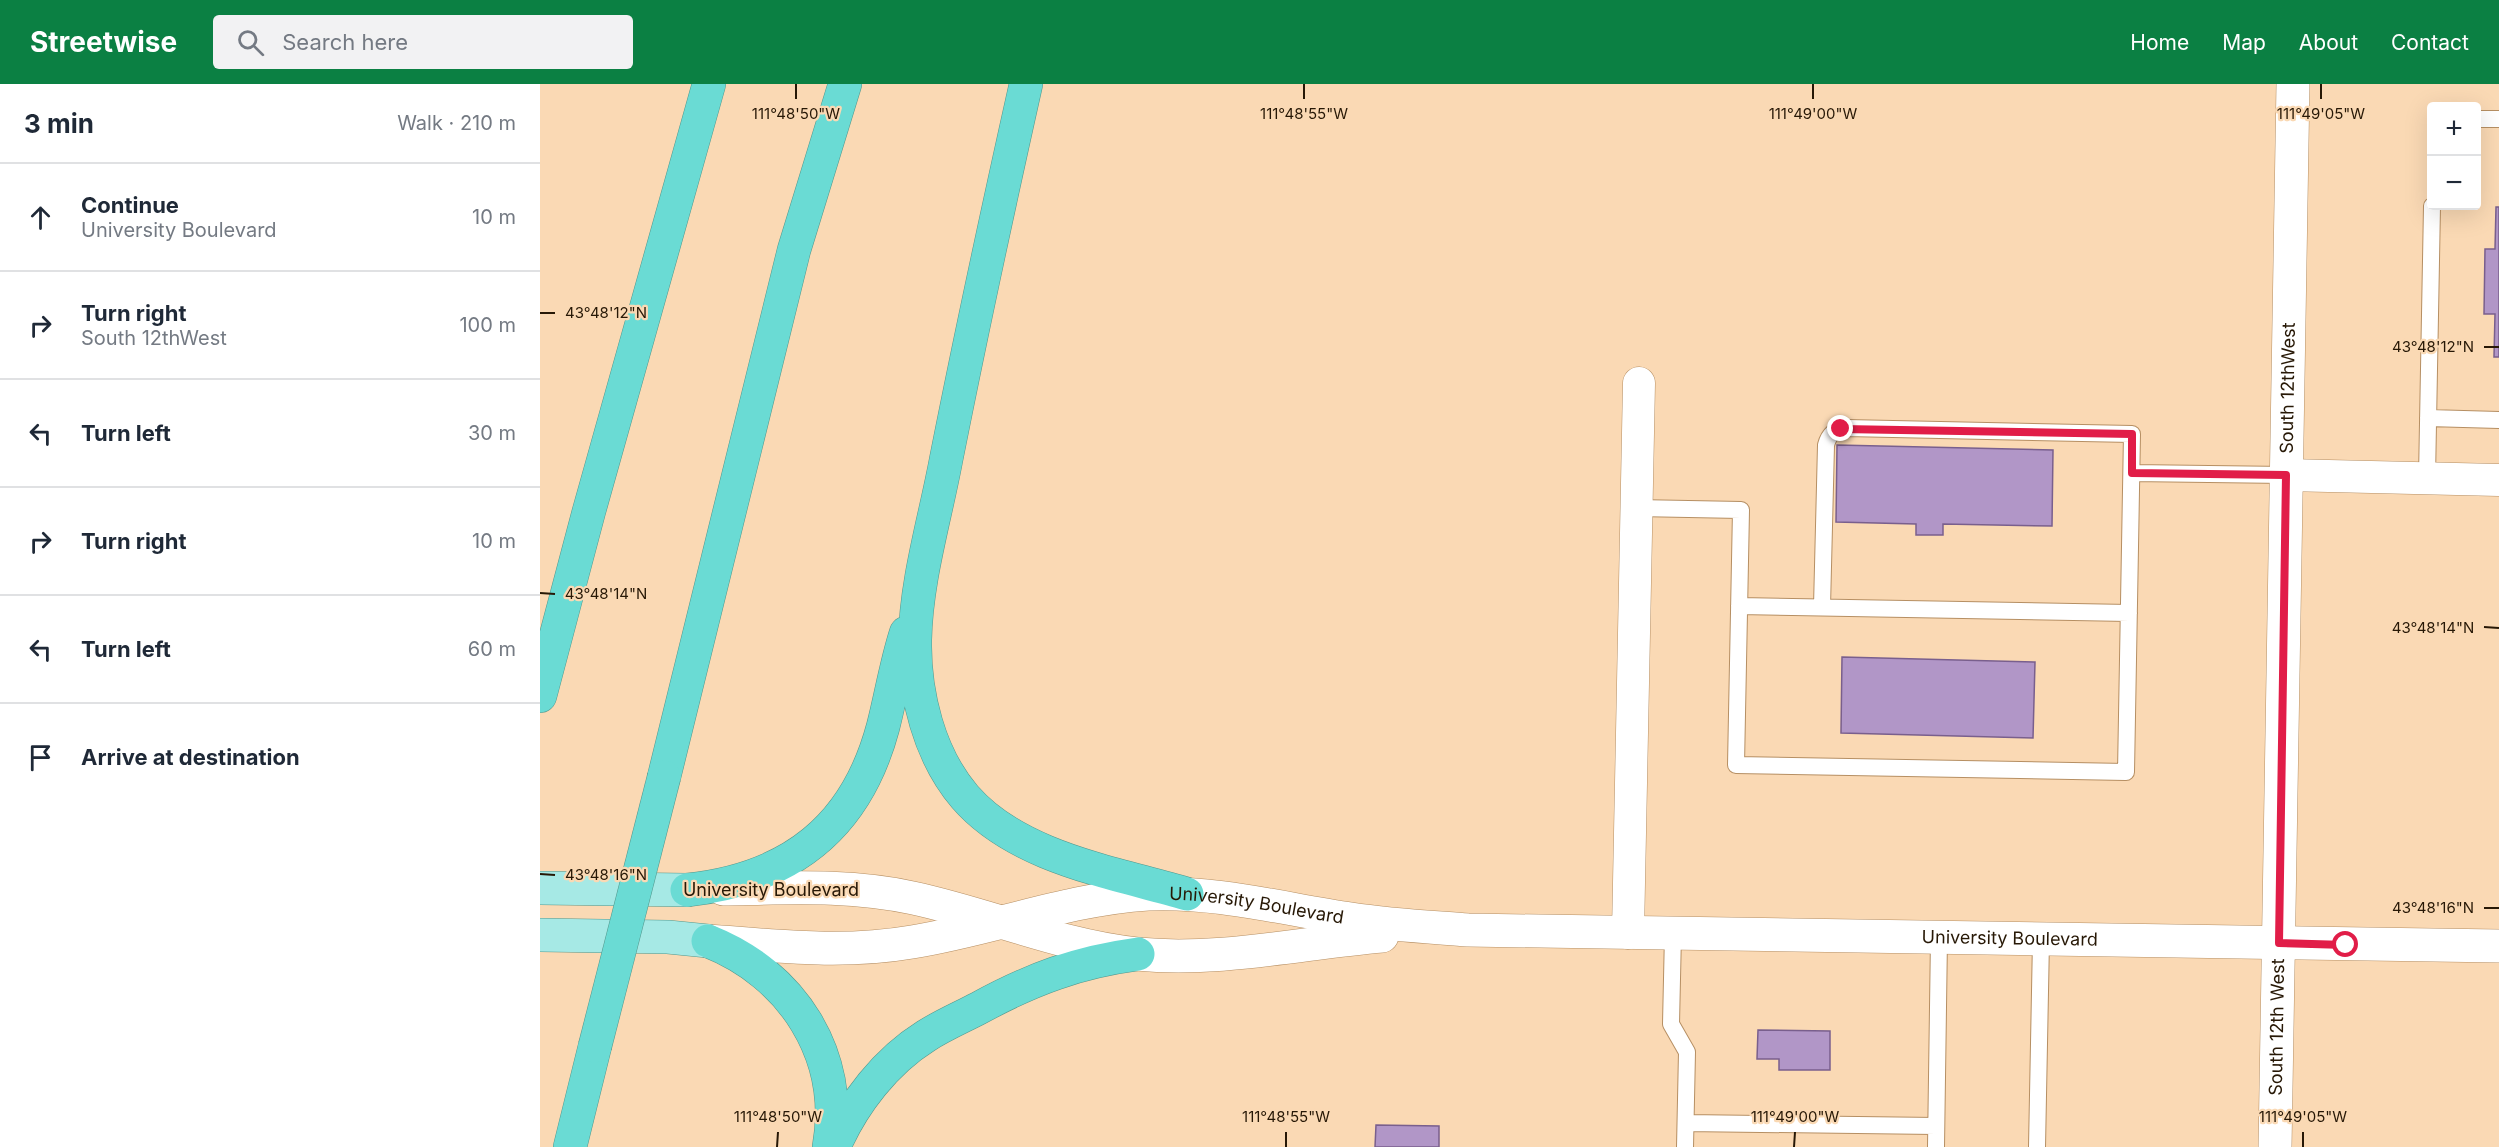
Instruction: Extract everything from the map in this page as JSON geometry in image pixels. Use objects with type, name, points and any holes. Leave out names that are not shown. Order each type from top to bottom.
[{"type":"highway","points":[[540,696],[589,511],[709,84]]},
{"type":"highway","points":[[570,1147],[794,250],[845,84]]},
{"type":"highway","points":[[1026,84],[975,315],[922,583],[915,641],[920,699],[936,750],[949,774],[965,796],[1003,830],[1044,852],[1187,894]]},
{"type":"highway","points":[[687,890],[719,887],[779,866],[828,831],[848,809],[876,748],[904,639],[922,583]]},
{"type":"highway","points":[[708,941],[747,959],[765,972],[802,1012],[823,1061],[829,1088],[831,1115],[829,1147]]},
{"type":"highway","points":[[834,1147],[855,1108],[872,1085],[891,1064],[927,1035],[1044,976],[1104,958],[1138,954]]},
{"type":"main road","name":"University Boulevard","points":[[540,888],[687,890]]},
{"type":"main road","name":"University Boulevard","points":[[540,935],[708,941]]},
{"type":"street","name":"South 12thWest","points":[[2279,943],[2293,84]]},
{"type":"street","points":[[1628,933],[1639,383]]},
{"type":"street","points":[[2286,475],[2499,480]]},
{"type":"street","name":"University Boulevard","points":[[687,890],[798,887],[872,890],[913,898],[1093,947],[1138,954],[1183,956],[1226,954],[1390,935],[1518,932],[2499,946]]},
{"type":"street","name":"University Boulevard","points":[[708,941],[829,950],[862,948],[913,942],[1076,903],[1113,897],[1187,894],[1253,901],[1352,919],[1438,928],[1518,932]]},
{"type":"street","name":"South 12th West","points":[[2276,1147],[2279,943]]},
{"type":"lane","points":[[2481,119],[2499,119]]},
{"type":"lane","points":[[2427,478],[2432,210]]},
{"type":"lane","points":[[2428,418],[2499,420]]},
{"type":"lane","points":[[1636,508],[1741,510],[1736,765],[2126,772],[2132,434],[1846,428],[1835,431],[1826,445],[1822,607]]},
{"type":"lane","points":[[2132,473],[2286,475]]},
{"type":"lane","points":[[1739,606],[2129,613]]},
{"type":"lane","points":[[1672,934],[1671,1024],[1687,1052],[1685,1147]]},
{"type":"lane","points":[[1936,1147],[1939,938]]},
{"type":"lane","points":[[2037,1147],[2041,940]]},
{"type":"lane","points":[[1686,1122],[1936,1126]]},
{"type":"building","points":[[2496,207],[2499,207],[2499,357],[2494,357],[2495,314],[2484,314],[2485,249],[2495,249]]},
{"type":"building","points":[[1837,445],[2053,450],[2052,526],[1943,524],[1943,535],[1916,535],[1916,524],[1836,522]]},
{"type":"building","points":[[1842,657],[2035,662],[2033,738],[1841,733]]},
{"type":"building","points":[[1758,1030],[1830,1031],[1830,1070],[1779,1070],[1779,1059],[1757,1059]]},
{"type":"building","points":[[1376,1125],[1439,1126],[1439,1147],[1375,1147]]},
{"type":"route","points":[[1841,429],[2132,434],[2132,473],[2286,475],[2279,943],[2346,945]]}]
